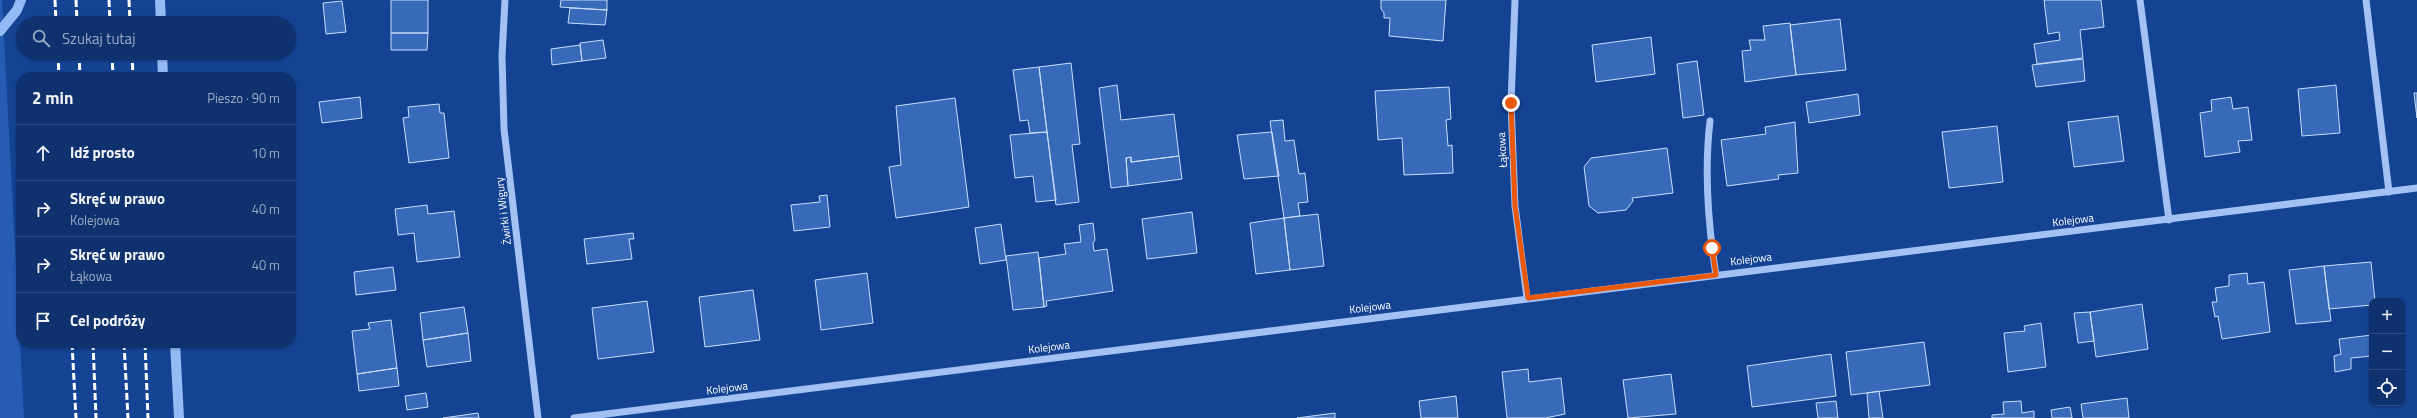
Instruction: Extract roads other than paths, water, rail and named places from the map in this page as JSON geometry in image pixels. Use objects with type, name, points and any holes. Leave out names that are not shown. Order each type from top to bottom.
[{"type":"street","name":"Żwirki i Wigury","points":[[505,0],[502,56],[504,129],[538,418]]},
{"type":"street","name":"Łąkowa","points":[[1515,0],[1511,110],[1515,206],[1528,298]]},
{"type":"street","points":[[2140,0],[2170,220]]},
{"type":"street","points":[[2366,0],[2389,192]]},
{"type":"street","points":[[1710,121],[1706,155],[1712,248],[1716,275]]},
{"type":"street","name":"Kolejowa","points":[[574,418],[2417,188]]},
{"type":"waterway","points":[[0,31],[17,10],[21,0]]},
{"type":"waterway","points":[[160,0],[161,16]]},
{"type":"waterway","points":[[162,60],[163,72]]},
{"type":"waterway","points":[[175,348],[179,418]]},
{"type":"railway","points":[[55,0],[56,16]]},
{"type":"railway","points":[[76,0],[77,16]]},
{"type":"railway","points":[[109,0],[110,16]]},
{"type":"railway","points":[[129,0],[130,16]]},
{"type":"railway","points":[[58,60],[59,72]]},
{"type":"railway","points":[[79,60],[80,72]]},
{"type":"railway","points":[[112,60],[113,72]]},
{"type":"railway","points":[[132,60],[133,72]]},
{"type":"railway","points":[[72,348],[76,418]]},
{"type":"railway","points":[[93,348],[96,418]]},
{"type":"railway","points":[[124,348],[128,418]]},
{"type":"railway","points":[[145,348],[148,418]]}]
